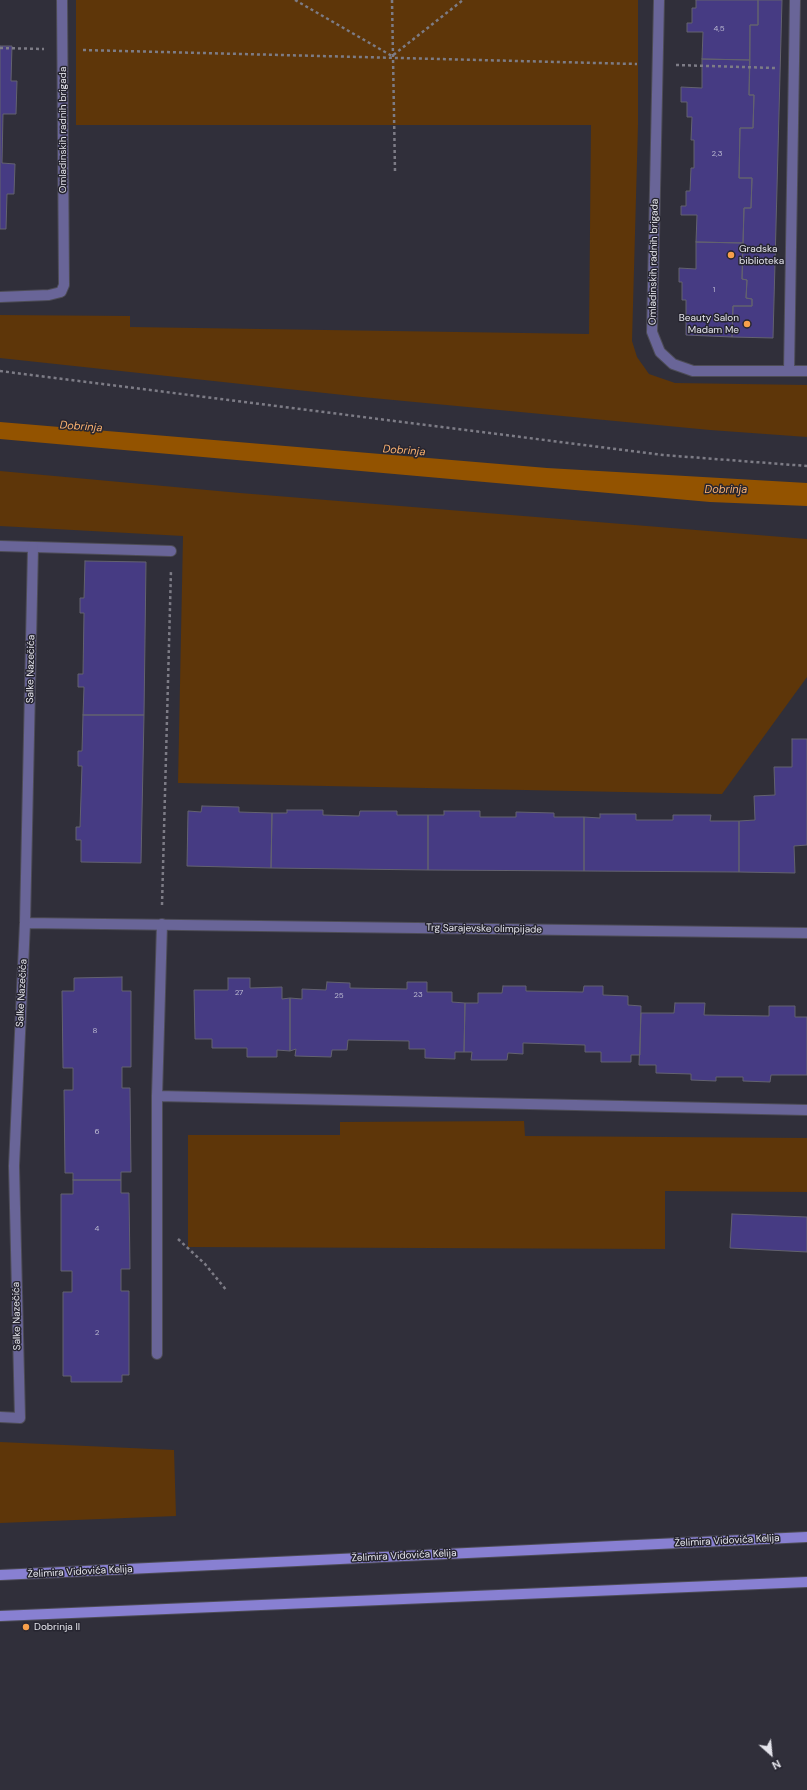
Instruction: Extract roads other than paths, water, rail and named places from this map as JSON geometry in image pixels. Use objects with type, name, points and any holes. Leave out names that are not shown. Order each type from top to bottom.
[{"type":"main road","name":"Želimira Vidovića Kelija","points":[[0,1575],[807,1537]]},
{"type":"main road","points":[[0,1616],[807,1582]]},
{"type":"street","name":"Omladinskih radnih brigada","points":[[0,298],[49,295],[61,292],[64,285],[62,0]]},
{"type":"street","name":"Omladinskih radnih brigada","points":[[659,0],[652,332],[660,352],[673,364],[693,371],[807,371]]},
{"type":"street","points":[[789,371],[795,0]]},
{"type":"street","points":[[0,546],[172,552]]},
{"type":"street","name":"Salke Nazečića","points":[[0,1417],[20,1418],[14,1166],[25,923],[33,547]]},
{"type":"street","name":"Trg Sarajevske olimpijade","points":[[25,923],[807,933]]},
{"type":"street","points":[[157,1354],[157,1096],[162,924]]},
{"type":"street","points":[[157,1096],[807,1110]]},
{"type":"water","name":"Dobrinja","points":[[0,422],[547,468],[807,483],[807,506],[710,502],[0,439]]},
{"type":"place","name":"Gradska biblioteka","points":[[731,255]]},
{"type":"place","name":"Beauty Salon Madam Me","points":[[747,324]]},
{"type":"place","name":"Dobrinja II","points":[[26,1627]]}]
